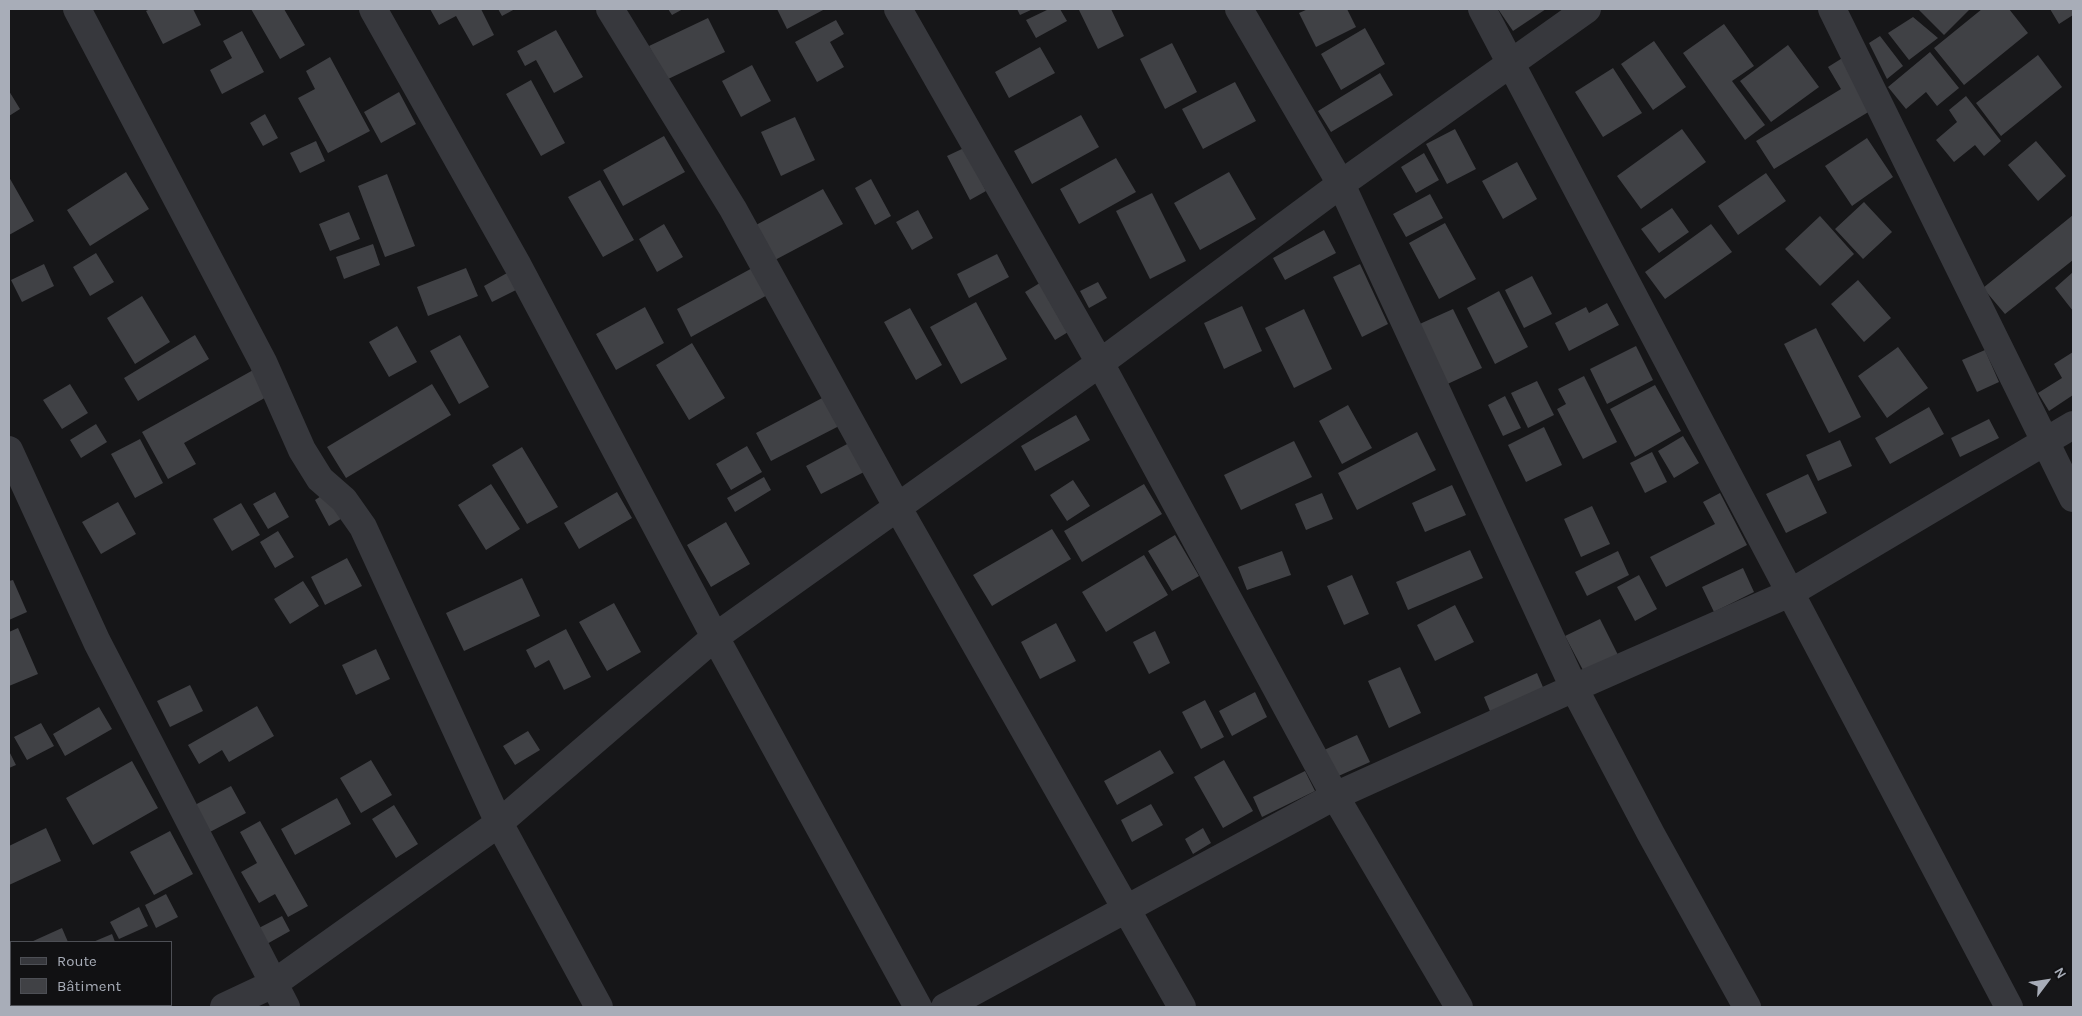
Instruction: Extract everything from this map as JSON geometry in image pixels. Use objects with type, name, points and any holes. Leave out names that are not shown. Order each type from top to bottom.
[{"type":"street","points":[[77,9],[264,362],[302,450],[320,479],[344,500],[362,527],[500,823],[599,1007]]},
{"type":"street","points":[[373,9],[518,266],[715,637],[918,1007]]},
{"type":"street","points":[[610,9],[733,209],[898,508],[1182,1007]]},
{"type":"street","points":[[898,9],[1100,364],[1335,796],[1459,1007]]},
{"type":"street","points":[[1239,9],[1341,184],[1574,688],[1651,834],[1747,1007]]},
{"type":"street","points":[[1482,9],[2008,1007]]},
{"type":"street","points":[[224,1007],[273,984],[500,823],[715,637],[1100,364],[1341,184],[1587,9]]},
{"type":"street","points":[[1832,9],[2047,441],[2073,498]]},
{"type":"street","points":[[945,1007],[1335,796],[1790,593],[2073,425]]},
{"type":"street","points":[[9,450],[97,642],[286,1007]]},
{"type":"building","points":[[150,9],[193,9],[201,25],[163,44],[146,11]]},
{"type":"building","points":[[251,9],[284,9],[305,45],[280,59]]},
{"type":"building","points":[[430,9],[481,9],[494,35],[473,46],[456,16],[439,25]]},
{"type":"building","points":[[498,9],[515,9],[502,16]]},
{"type":"building","points":[[668,9],[683,9],[672,15]]},
{"type":"building","points":[[777,9],[825,9],[787,29]]},
{"type":"building","points":[[1017,9],[1033,9],[1020,15]]},
{"type":"building","points":[[1049,9],[1060,9],[1067,21],[1036,38],[1026,20]]},
{"type":"building","points":[[1111,9],[1124,36],[1098,49],[1079,10]]},
{"type":"building","points":[[1308,9],[1347,9],[1356,27],[1316,47],[1299,13]]},
{"type":"building","points":[[1498,9],[1546,9],[1513,31]]},
{"type":"building","points":[[1918,9],[1970,9],[1944,35]]},
{"type":"building","points":[[1982,9],[2009,9],[2028,33],[1964,85],[1934,48]]},
{"type":"building","points":[[2050,9],[2073,9],[2073,15],[2059,24]]},
{"type":"building","points":[[1913,17],[1938,38],[1909,60],[1888,33]]},
{"type":"building","points":[[708,18],[725,52],[666,80],[649,46]]},
{"type":"building","points":[[836,20],[844,34],[830,42],[844,67],[817,82],[795,42]]},
{"type":"building","points":[[1724,24],[1754,66],[1732,81],[1765,125],[1745,140],[1683,53]]},
{"type":"building","points":[[1365,28],[1385,64],[1341,90],[1321,54]]},
{"type":"building","points":[[556,30],[583,77],[554,93],[536,60],[525,66],[517,51]]},
{"type":"building","points":[[242,31],[264,72],[222,94],[210,70],[232,58],[223,41]]},
{"type":"building","points":[[1880,36],[1903,66],[1887,79],[1869,43]]},
{"type":"building","points":[[1654,41],[1686,87],[1653,110],[1621,64]]},
{"type":"building","points":[[1172,43],[1197,92],[1165,109],[1140,59]]},
{"type":"building","points":[[1788,45],[1819,87],[1771,122],[1740,81]]},
{"type":"building","points":[[1040,47],[1055,73],[1009,98],[995,72]]},
{"type":"building","points":[[1930,52],[1959,88],[1937,106],[1926,92],[1906,109],[1888,87]]},
{"type":"building","points":[[2038,55],[2062,87],[2001,136],[1976,103]]},
{"type":"building","points":[[330,57],[370,131],[328,153],[298,98],[315,89],[306,71]]},
{"type":"building","points":[[1844,57],[1875,108],[1774,169],[1756,141],[1841,89],[1828,67]]},
{"type":"building","points":[[752,65],[771,101],[741,117],[722,81]]},
{"type":"building","points":[[1613,68],[1642,113],[1603,137],[1575,92]]},
{"type":"building","points":[[1380,73],[1393,95],[1331,132],[1318,111]]},
{"type":"building","points":[[531,80],[565,143],[541,156],[506,94]]},
{"type":"building","points":[[1235,82],[1256,121],[1203,149],[1182,109]]},
{"type":"building","points":[[9,91],[20,109],[9,116]]},
{"type":"building","points":[[399,92],[416,124],[381,143],[364,112]]},
{"type":"building","points":[[1966,96],[2001,141],[1984,156],[1975,145],[1954,162],[1936,140],[1957,122],[1949,110]]},
{"type":"building","points":[[265,114],[278,138],[263,146],[250,123]]},
{"type":"building","points":[[1081,115],[1099,147],[1032,184],[1014,151]]},
{"type":"building","points":[[795,117],[815,160],[781,176],[761,132]]},
{"type":"building","points":[[1455,129],[1476,169],[1447,184],[1426,144]]},
{"type":"building","points":[[1682,129],[1706,162],[1641,209],[1617,176]]},
{"type":"building","points":[[664,136],[685,172],[623,206],[603,170]]},
{"type":"building","points":[[1867,138],[1893,177],[1852,206],[1825,166]]},
{"type":"building","points":[[316,141],[325,161],[300,173],[290,153]]},
{"type":"building","points":[[2036,141],[2066,176],[2038,201],[2008,165]]},
{"type":"building","points":[[964,148],[986,191],[970,200],[947,156]]},
{"type":"building","points":[[1424,153],[1439,180],[1416,193],[1401,167]]},
{"type":"building","points":[[1116,158],[1136,192],[1079,224],[1060,189]]},
{"type":"building","points":[[1517,162],[1537,199],[1503,219],[1482,181]]},
{"type":"building","points":[[126,172],[149,209],[90,246],[67,210]]},
{"type":"building","points":[[1229,172],[1256,219],[1200,250],[1174,203]]},
{"type":"building","points":[[1766,173],[1786,201],[1738,235],[1718,206]]},
{"type":"building","points":[[387,174],[415,246],[385,257],[358,186]]},
{"type":"building","points":[[9,177],[34,221],[9,235]]},
{"type":"building","points":[[871,179],[891,216],[875,225],[855,188]]},
{"type":"building","points":[[600,180],[634,240],[603,257],[568,197]]},
{"type":"building","points":[[823,189],[843,224],[775,260],[756,225]]},
{"type":"building","points":[[1152,193],[1186,261],[1150,279],[1116,211]]},
{"type":"building","points":[[1430,194],[1443,218],[1406,237],[1393,214]]},
{"type":"building","points":[[1864,202],[1892,232],[1863,259],[1835,229]]},
{"type":"building","points":[[1672,208],[1689,232],[1659,253],[1641,229]]},
{"type":"building","points":[[918,210],[933,238],[912,250],[896,222]]},
{"type":"building","points":[[349,212],[360,239],[330,251],[319,224]]},
{"type":"building","points":[[2073,215],[2073,260],[2005,314],[1983,288]]},
{"type":"building","points":[[1820,216],[1854,254],[1820,286],[1785,249]]},
{"type":"building","points":[[1445,223],[1476,279],[1439,299],[1409,243]]},
{"type":"building","points":[[664,224],[683,257],[657,272],[639,239]]},
{"type":"building","points":[[1711,224],[1732,252],[1665,299],[1645,272]]},
{"type":"building","points":[[1324,230],[1336,253],[1285,280],[1273,258]]},
{"type":"building","points":[[373,244],[380,265],[344,279],[336,257]]},
{"type":"building","points":[[96,253],[114,282],[90,296],[73,267]]},
{"type":"building","points":[[997,254],[1009,277],[969,298],[957,274]]},
{"type":"building","points":[[44,264],[54,286],[22,302],[11,280]]},
{"type":"building","points":[[1360,264],[1388,324],[1362,337],[1333,277]]},
{"type":"building","points":[[756,266],[771,293],[691,337],[677,309]]},
{"type":"building","points":[[466,268],[478,296],[428,316],[417,287]]},
{"type":"building","points":[[2073,272],[2073,311],[2055,288]]},
{"type":"building","points":[[507,273],[516,290],[492,302],[484,286]]},
{"type":"building","points":[[1532,276],[1552,314],[1524,328],[1505,290]]},
{"type":"building","points":[[1858,280],[1891,318],[1864,342],[1831,304]]},
{"type":"building","points":[[1043,281],[1073,329],[1055,340],[1025,292]]},
{"type":"building","points":[[1098,282],[1107,298],[1089,308],[1080,291]]},
{"type":"building","points":[[1499,291],[1528,347],[1495,364],[1467,308]]},
{"type":"building","points":[[142,296],[170,342],[135,364],[107,318]]},
{"type":"building","points":[[976,302],[1007,359],[961,384],[930,327]]},
{"type":"building","points":[[1607,303],[1619,325],[1569,351],[1555,323],[1586,307],[1589,313]]},
{"type":"building","points":[[1242,306],[1262,351],[1224,369],[1204,323]]},
{"type":"building","points":[[645,307],[664,343],[616,370],[596,334]]},
{"type":"building","points":[[910,308],[942,365],[916,380],[884,322]]},
{"type":"building","points":[[1304,309],[1332,369],[1294,388],[1265,328]]},
{"type":"building","points":[[1453,309],[1482,368],[1441,387],[1413,327]]},
{"type":"building","points":[[397,326],[417,362],[389,377],[369,342]]},
{"type":"building","points":[[1816,328],[1861,417],[1829,433],[1784,344]]},
{"type":"building","points":[[195,335],[209,359],[138,401],[124,378]]},
{"type":"building","points":[[460,335],[489,387],[459,404],[430,351]]},
{"type":"building","points":[[692,343],[725,398],[689,420],[656,365]]},
{"type":"building","points":[[1636,346],[1653,380],[1607,404],[1590,369]]},
{"type":"building","points":[[1898,347],[1928,388],[1887,418],[1858,376]]},
{"type":"building","points":[[1985,350],[1999,382],[1977,392],[1962,360]]},
{"type":"building","points":[[2073,352],[2073,395],[2049,411],[2038,393],[2062,378],[2054,364]]},
{"type":"building","points":[[255,369],[270,395],[184,443],[196,464],[168,479],[142,432]]},
{"type":"building","points":[[1584,376],[1617,442],[1583,459],[1557,409],[1566,404],[1558,389]]},
{"type":"building","points":[[1537,381],[1554,415],[1528,428],[1511,393]]},
{"type":"building","points":[[70,384],[88,413],[62,429],[43,400]]},
{"type":"building","points":[[432,384],[451,415],[346,478],[327,447]]},
{"type":"building","points":[[1655,385],[1681,431],[1635,457],[1610,409]]},
{"type":"building","points":[[826,396],[841,425],[771,461],[756,433]]},
{"type":"building","points":[[1505,396],[1521,428],[1503,436],[1488,405]]},
{"type":"building","points":[[1348,405],[1372,448],[1342,464],[1319,421]]},
{"type":"building","points":[[1929,407],[1944,434],[1890,464],[1875,438]]},
{"type":"building","points":[[1076,415],[1090,440],[1035,471],[1021,446]]},
{"type":"building","points":[[1989,419],[1999,438],[1960,457],[1951,438]]},
{"type":"building","points":[[96,424],[107,442],[81,458],[70,440]]},
{"type":"building","points":[[1544,427],[1562,465],[1526,482],[1508,445]]},
{"type":"building","points":[[1417,432],[1436,470],[1357,510],[1338,473]]},
{"type":"building","points":[[1683,436],[1699,463],[1674,478],[1658,451]]},
{"type":"building","points":[[140,439],[163,483],[135,498],[111,454]]},
{"type":"building","points":[[1840,440],[1852,466],[1818,481],[1806,455]]},
{"type":"building","points":[[1294,441],[1312,477],[1241,510],[1224,475]]},
{"type":"building","points":[[849,443],[864,472],[821,494],[806,466]]},
{"type":"building","points":[[747,446],[762,472],[731,490],[716,464]]},
{"type":"building","points":[[522,447],[558,507],[527,524],[492,465]]},
{"type":"building","points":[[1652,452],[1667,482],[1645,493],[1630,463]]},
{"type":"building","points":[[1808,474],[1827,513],[1786,533],[1766,494]]},
{"type":"building","points":[[764,477],[771,490],[735,512],[727,498]]},
{"type":"building","points":[[1073,480],[1090,506],[1067,521],[1050,495]]},
{"type":"building","points":[[491,484],[520,529],[486,550],[458,505]]},
{"type":"building","points":[[1144,484],[1162,514],[1082,562],[1064,531]]},
{"type":"building","points":[[1452,485],[1466,515],[1425,532],[1412,503]]},
{"type":"building","points":[[329,491],[344,517],[329,526],[315,500]]},
{"type":"building","points":[[275,492],[289,517],[268,529],[253,504]]},
{"type":"building","points":[[617,492],[632,518],[579,549],[564,523]]},
{"type":"building","points":[[1322,493],[1333,519],[1306,530],[1295,504]]},
{"type":"building","points":[[1720,493],[1747,545],[1666,587],[1650,557],[1715,524],[1703,502]]},
{"type":"building","points":[[118,502],[136,534],[101,554],[82,522]]},
{"type":"building","points":[[241,503],[260,535],[232,551],[213,519]]},
{"type":"building","points":[[1592,506],[1610,544],[1581,557],[1564,519]]},
{"type":"building","points":[[726,522],[750,564],[711,587],[687,545]]},
{"type":"building","points":[[1052,529],[1071,559],[992,606],[973,575]]},
{"type":"building","points":[[278,531],[294,557],[275,568],[260,542]]},
{"type":"building","points":[[1175,535],[1199,576],[1172,591],[1148,551]]},
{"type":"building","points":[[1470,550],[1483,578],[1408,610],[1396,582]]},
{"type":"building","points":[[1282,551],[1291,575],[1247,590],[1238,567]]},
{"type":"building","points":[[1618,551],[1629,575],[1587,596],[1575,572]]},
{"type":"building","points":[[1144,555],[1168,595],[1106,632],[1082,592]]},
{"type":"building","points":[[347,558],[362,586],[325,605],[311,577]]},
{"type":"building","points":[[1743,568],[1754,592],[1714,612],[1702,587]]},
{"type":"building","points":[[1352,575],[1369,614],[1344,625],[1327,586]]},
{"type":"building","points":[[1639,575],[1657,609],[1635,621],[1617,587]]},
{"type":"building","points":[[522,578],[540,616],[464,651],[446,613]]},
{"type":"building","points":[[13,580],[27,612],[9,620],[9,581]]},
{"type":"building","points":[[303,581],[319,606],[290,624],[274,599]]},
{"type":"building","points":[[614,603],[641,652],[607,671],[579,622]]},
{"type":"building","points":[[1455,605],[1474,642],[1435,661],[1417,625]]},
{"type":"building","points":[[1600,619],[1618,655],[1584,672],[1565,636]]},
{"type":"building","points":[[1056,623],[1076,661],[1040,679],[1021,642]]},
{"type":"building","points":[[18,628],[38,674],[9,686],[9,632]]},
{"type":"building","points":[[566,629],[591,677],[564,690],[549,660],[535,668],[526,650]]},
{"type":"building","points":[[1155,631],[1170,663],[1149,674],[1133,642]]},
{"type":"building","points":[[376,649],[390,679],[356,695],[342,665]]},
{"type":"building","points":[[1400,667],[1421,713],[1389,728],[1368,681]]},
{"type":"building","points":[[1537,673],[1545,692],[1492,716],[1484,697]]},
{"type":"building","points":[[190,685],[203,711],[170,727],[157,701]]},
{"type":"building","points":[[1255,692],[1267,717],[1232,736],[1219,711]]},
{"type":"building","points":[[1205,700],[1224,737],[1201,749],[1182,712]]},
{"type":"building","points":[[257,706],[274,736],[229,762],[222,750],[199,764],[188,745]]},
{"type":"building","points":[[99,707],[112,729],[65,756],[53,734]]},
{"type":"building","points":[[41,723],[54,746],[27,760],[14,737]]},
{"type":"building","points":[[528,731],[540,750],[515,765],[503,746]]},
{"type":"building","points":[[1357,735],[1370,762],[1334,778],[1322,751]]},
{"type":"building","points":[[1160,750],[1174,773],[1117,805],[1104,781]]},
{"type":"building","points":[[9,751],[16,765],[9,768]]},
{"type":"building","points":[[371,760],[392,795],[361,813],[340,778]]},
{"type":"building","points":[[1224,760],[1253,811],[1223,828],[1194,777]]},
{"type":"building","points":[[132,761],[158,808],[93,845],[66,798]]},
{"type":"building","points":[[1305,771],[1315,791],[1262,817],[1253,797]]},
{"type":"building","points":[[231,786],[246,813],[208,833],[193,806]]},
{"type":"building","points":[[337,798],[351,824],[295,855],[281,829]]},
{"type":"building","points":[[1151,804],[1163,825],[1132,842],[1121,820]]},
{"type":"building","points":[[394,805],[418,844],[396,858],[372,819]]},
{"type":"building","points":[[260,821],[308,906],[288,917],[275,894],[259,903],[241,872],[257,863],[240,832]]},
{"type":"building","points":[[46,828],[61,861],[9,885],[9,846]]},
{"type":"building","points":[[1203,828],[1211,843],[1193,854],[1185,839]]},
{"type":"building","points":[[170,831],[193,874],[154,895],[130,852]]},
{"type":"building","points":[[166,894],[178,917],[156,928],[145,905]]},
{"type":"building","points":[[139,907],[148,926],[119,939],[110,922]]},
{"type":"building","points":[[282,916],[290,931],[265,945],[257,929]]},
{"type":"building","points":[[62,928],[68,941],[33,941]]},
{"type":"building","points":[[112,934],[115,941],[95,941]]}]
